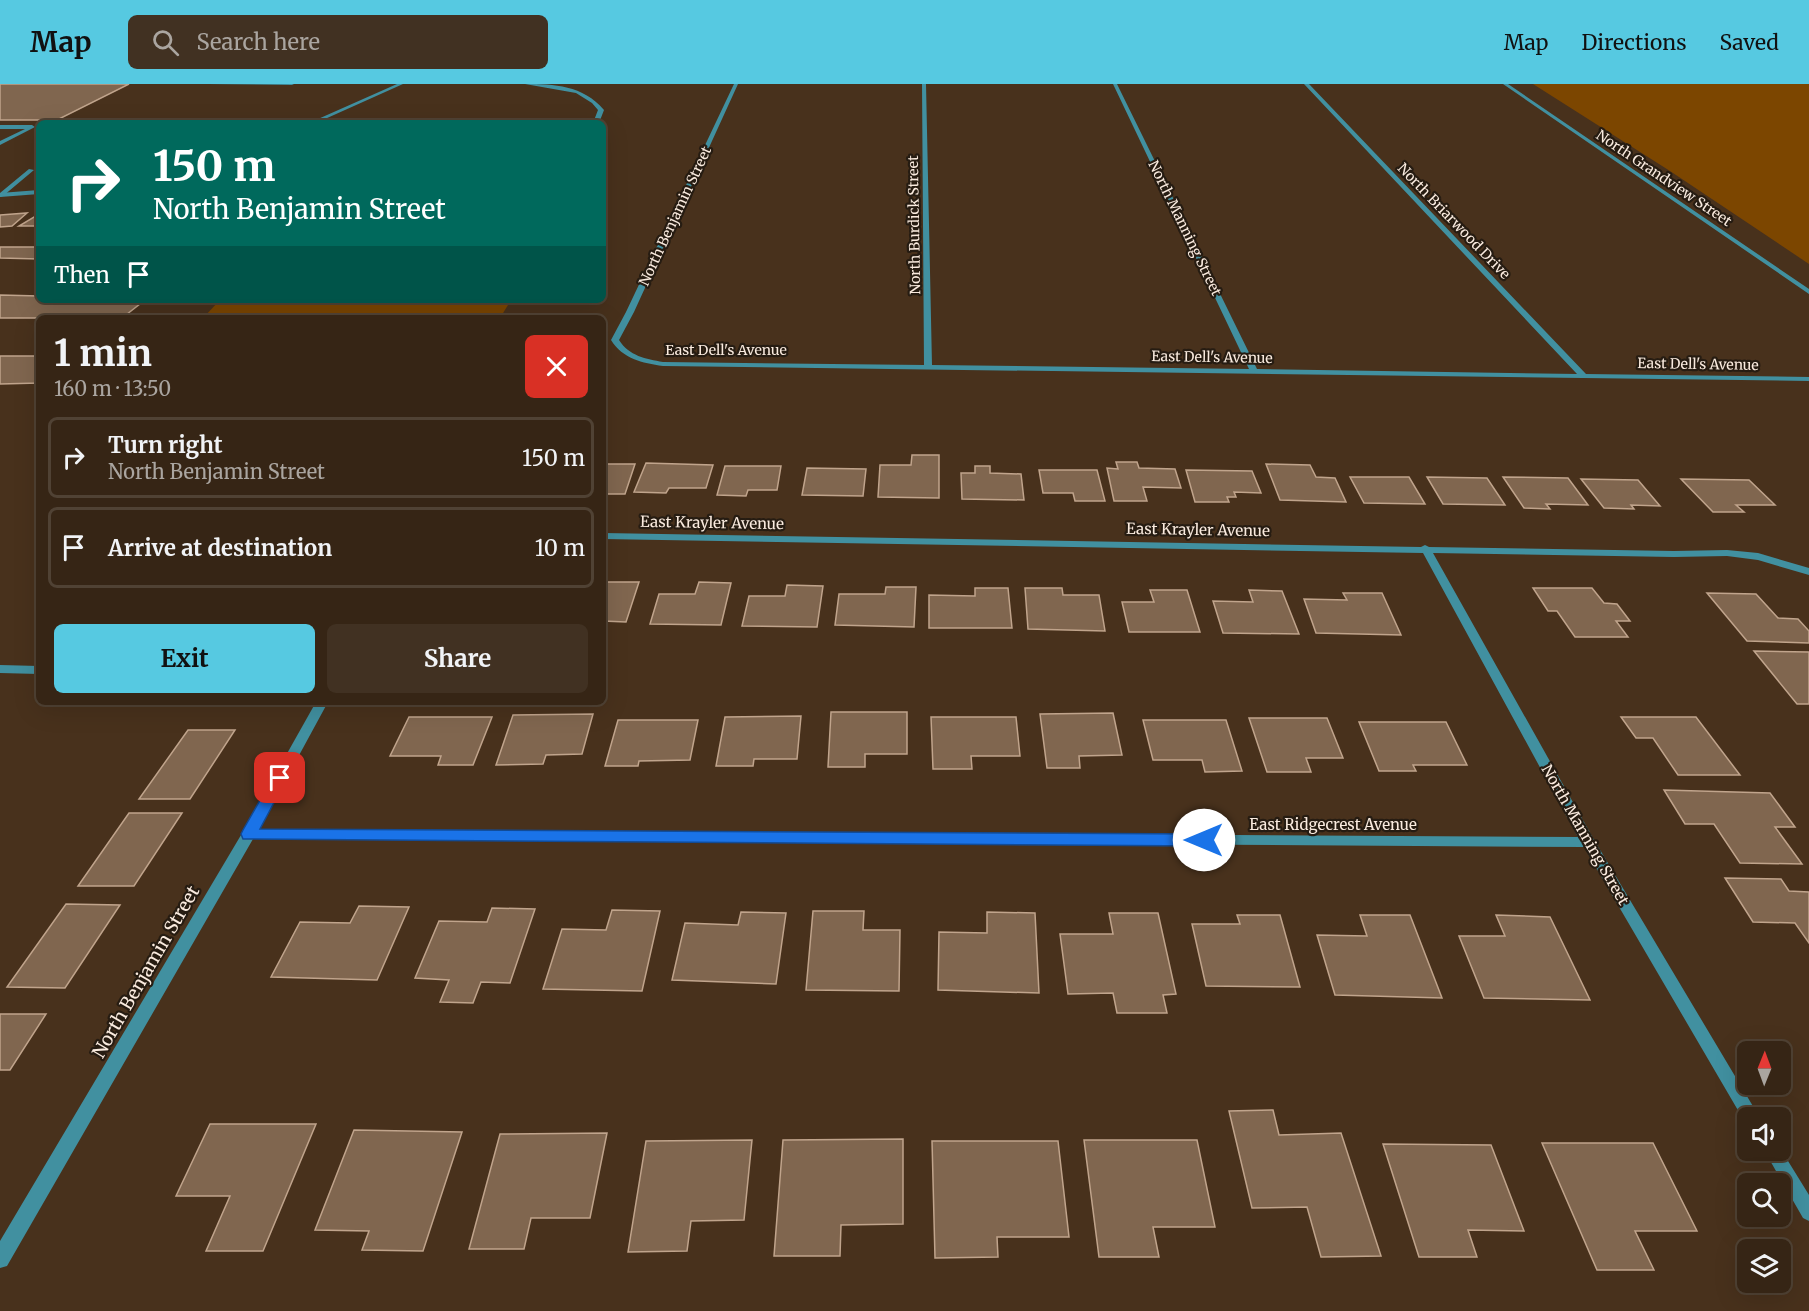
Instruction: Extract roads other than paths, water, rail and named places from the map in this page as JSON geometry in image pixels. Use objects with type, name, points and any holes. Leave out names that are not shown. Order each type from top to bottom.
[{"type":"street","points":[[210,84],[292,84]]},
{"type":"street","points":[[319,120],[401,84]]},
{"type":"street","points":[[527,84],[563,87],[586,96],[601,110],[597,120]]},
{"type":"street","name":"North Benjamin Street","points":[[619,347],[615,340],[618,333],[630,312],[735,84]]},
{"type":"street","name":"North Burdick Street","points":[[924,84],[928,366]]},
{"type":"street","name":"North Manning Street","points":[[1116,84],[1254,371]]},
{"type":"street","name":"North Briarwood Drive","points":[[1306,84],[1584,375]]},
{"type":"street","name":"North Grandview Street","points":[[1505,84],[1809,292]]},
{"type":"street","points":[[0,127],[32,127],[0,143]]},
{"type":"street","points":[[0,134],[18,134]]},
{"type":"street","points":[[1,195],[36,167]]},
{"type":"street","points":[[31,170],[36,170]]},
{"type":"street","points":[[1,195],[36,192]]},
{"type":"street","name":"East Dell's Avenue","points":[[619,347],[635,358],[663,364],[1809,379]]},
{"type":"street","name":"East Krayler Avenue","points":[[606,536],[1425,548],[1674,554],[1718,551],[1752,554],[1809,572]]},
{"type":"street","name":"North Manning Street","points":[[1425,548],[1588,842],[1745,1107]]},
{"type":"street","points":[[0,669],[36,670]]},
{"type":"street","name":"North Benjamin Street","points":[[0,1259],[249,834],[320,705]]},
{"type":"street","name":"East Ridgecrest Avenue","points":[[249,834],[1588,842]]},
{"type":"street","points":[[1779,1161],[1809,1212]]}]
